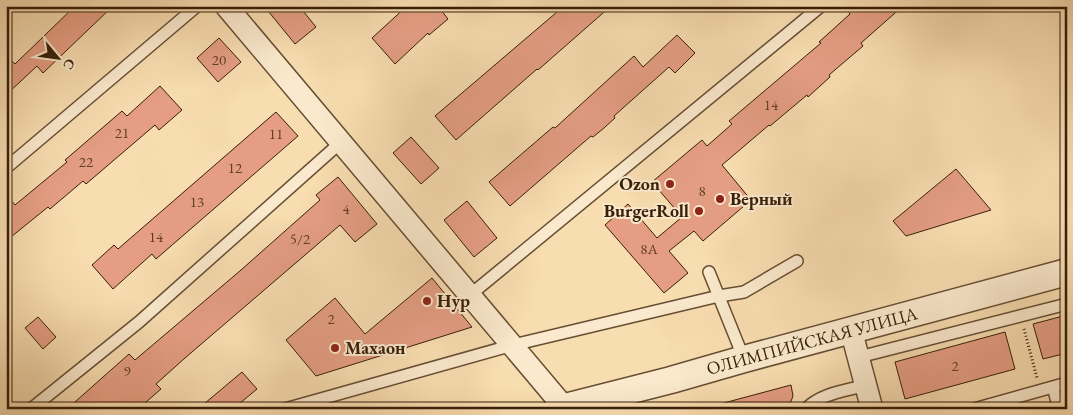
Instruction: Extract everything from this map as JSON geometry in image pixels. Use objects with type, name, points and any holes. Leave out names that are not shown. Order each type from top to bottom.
[{"type":"street","points":[[226,6],[340,143],[513,345],[561,408]]},
{"type":"street","name":"ОЛИМПИЙСКАЯ УЛИЦА","points":[[561,408],[671,380],[744,358],[1067,272]]},
{"type":"street","points":[[851,330],[872,409]]},
{"type":"lane","points":[[6,168],[197,6]]},
{"type":"lane","points":[[470,295],[821,6]]},
{"type":"lane","points":[[31,409],[139,322],[340,143]]},
{"type":"lane","points":[[285,409],[513,345],[719,296],[744,292],[797,262]]},
{"type":"lane","points":[[708,272],[744,358]]},
{"type":"lane","points":[[859,357],[1067,304]]},
{"type":"lane","points":[[980,408],[1017,403],[1041,390],[1067,384]]},
{"type":"lane","points":[[806,409],[822,397],[866,385]]},
{"type":"lane","points":[[1053,387],[1059,409]]},
{"type":"path","points":[[1020,316],[1041,390]]},
{"type":"building","points":[[75,6],[113,6],[43,73],[37,66],[6,95],[6,55],[15,64]]},
{"type":"building","points":[[264,6],[299,6],[316,27],[295,44]]},
{"type":"building","points":[[407,6],[438,6],[448,19],[429,35],[428,33],[395,64],[372,38]]},
{"type":"building","points":[[564,6],[611,6],[456,140],[435,116]]},
{"type":"building","points":[[844,6],[903,6],[861,43],[863,46],[829,75],[830,77],[808,97],[807,95],[722,165],[751,200],[703,241],[694,231],[669,251],[688,273],[664,293],[605,225],[628,204],[657,238],[682,217],[652,182],[702,140],[707,146],[732,124],[729,121],[821,43],[819,42],[850,14]]},
{"type":"building","points":[[677,35],[695,53],[675,73],[669,67],[614,116],[615,118],[604,128],[593,137],[591,136],[510,206],[489,182],[553,127],[555,128],[634,56],[643,67]]},
{"type":"building","points":[[219,38],[241,62],[218,82],[197,58]]},
{"type":"building","points":[[160,86],[182,110],[159,130],[155,125],[86,184],[83,181],[50,209],[48,207],[6,241],[6,194],[15,205],[67,162],[65,160],[122,111],[127,116]]},
{"type":"building","points":[[276,112],[298,136],[156,259],[152,254],[113,289],[92,265],[114,245],[118,249]]},
{"type":"building","points":[[411,137],[439,168],[421,184],[393,153]]},
{"type":"building","points":[[956,169],[991,210],[906,236],[893,221]]},
{"type":"building","points":[[338,177],[377,224],[355,242],[340,225],[156,384],[161,389],[138,409],[67,409],[129,354],[135,360],[241,270],[320,200],[316,195]]},
{"type":"building","points":[[467,201],[497,238],[474,257],[444,220]]},
{"type":"building","points":[[432,278],[472,327],[316,376],[286,340],[335,298],[365,334]]},
{"type":"building","points":[[1067,315],[1067,353],[1043,359],[1033,324]]},
{"type":"building","points":[[38,317],[56,337],[43,349],[25,328]]},
{"type":"building","points":[[1005,332],[1015,369],[905,399],[895,362]]},
{"type":"building","points":[[242,372],[257,389],[233,409],[198,409]]},
{"type":"building","points":[[791,385],[793,396],[788,409],[720,409],[720,404]]},
{"type":"place","name":"Ozon","points":[[670,184]]},
{"type":"place","name":"Верный","points":[[720,199]]},
{"type":"place","name":"BurgerRoll","points":[[699,211]]},
{"type":"place","name":"Нур","points":[[427,301]]},
{"type":"place","name":"Махаон","points":[[335,348]]}]
